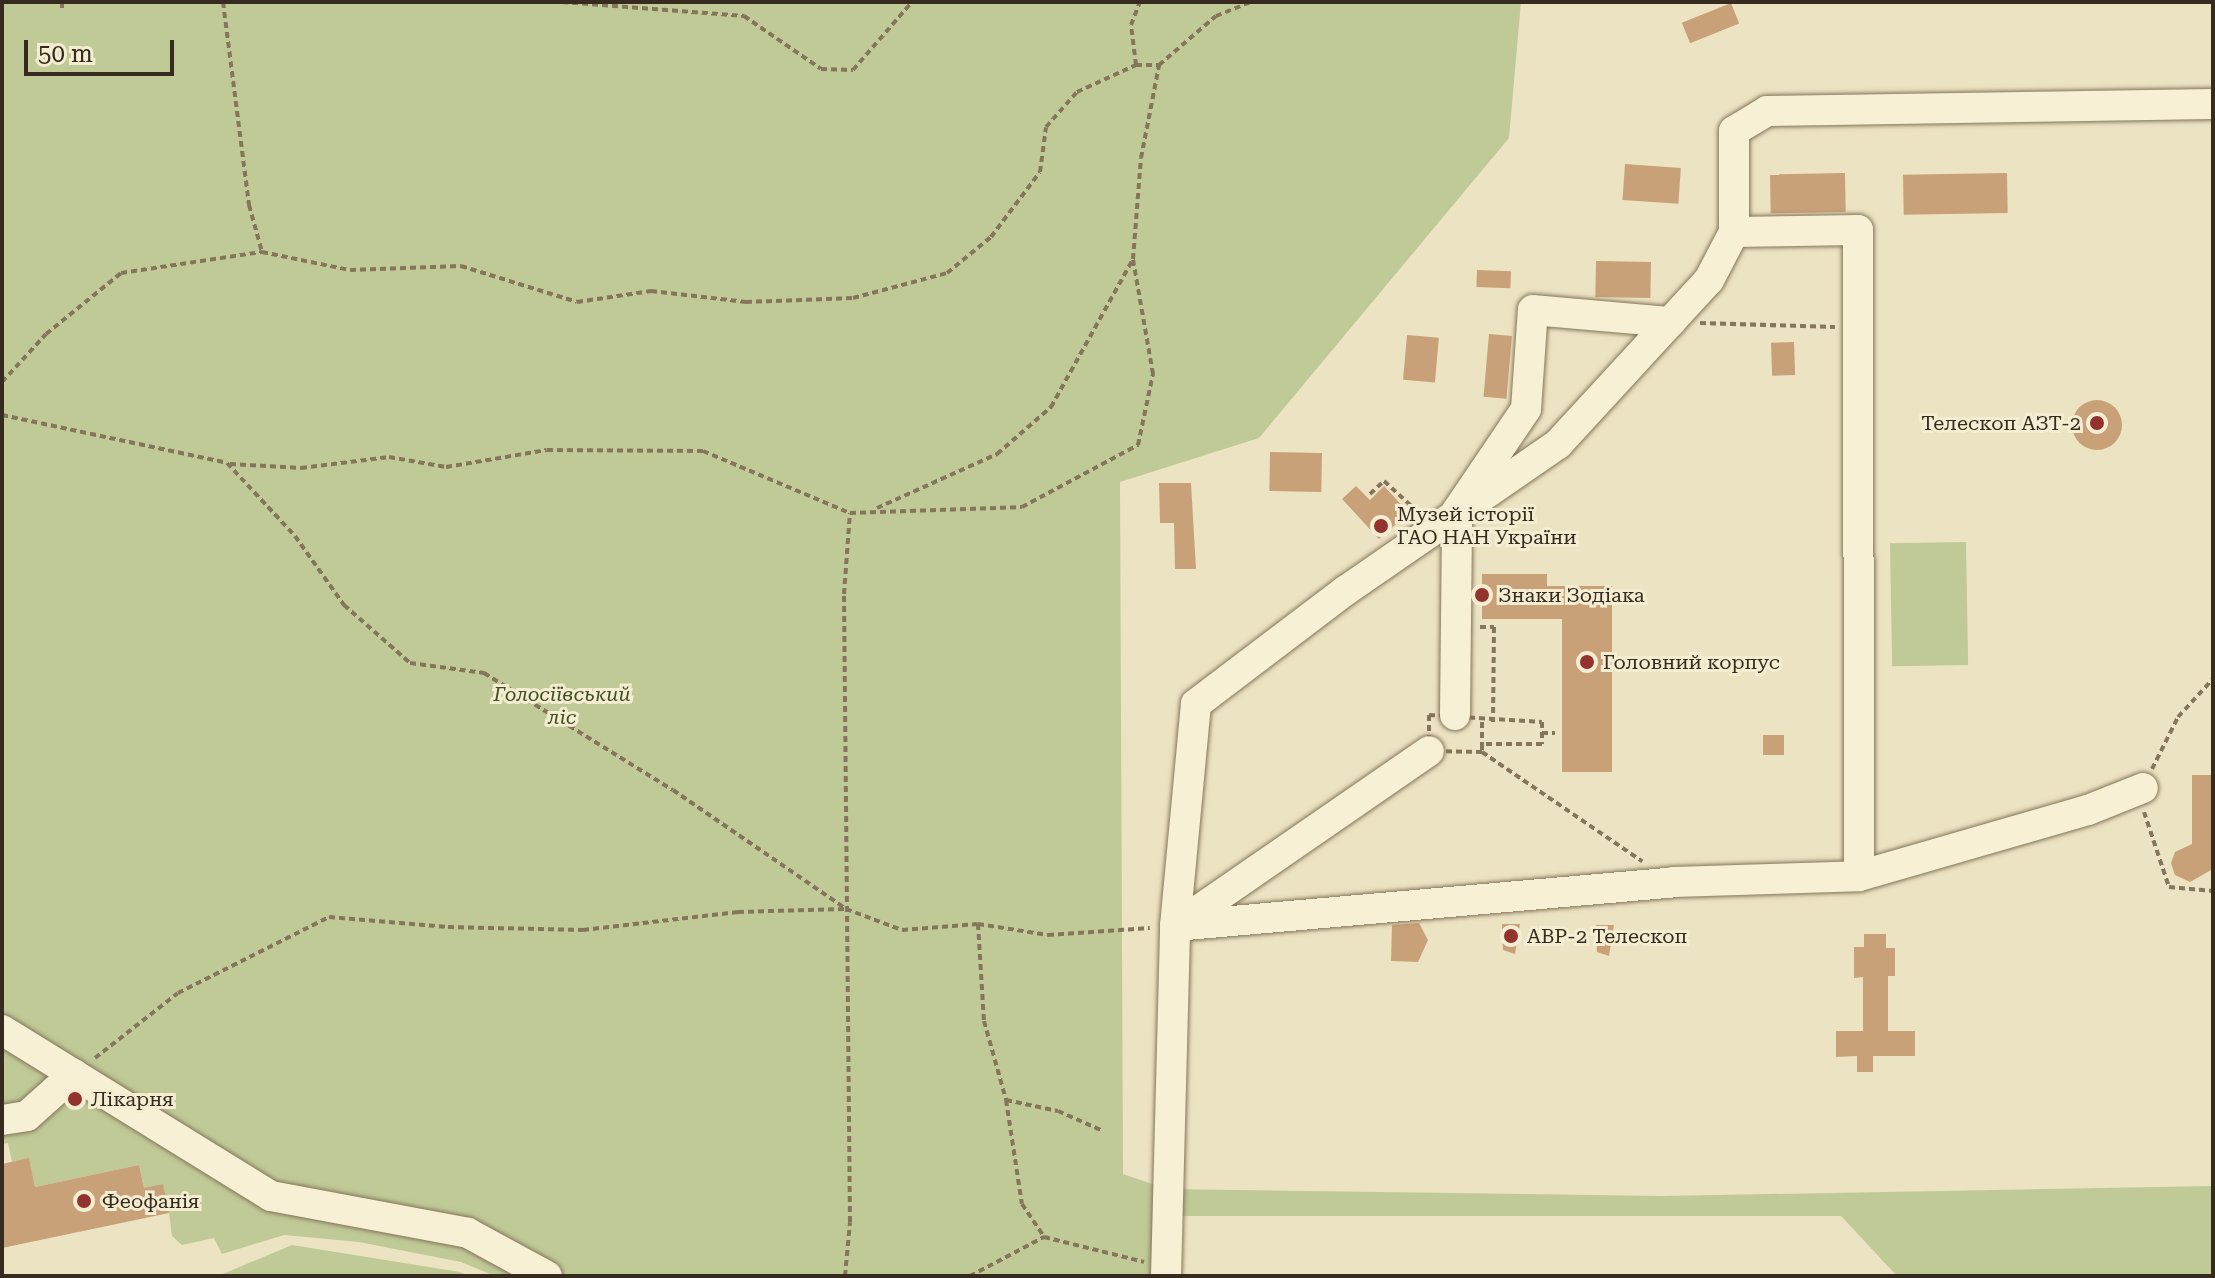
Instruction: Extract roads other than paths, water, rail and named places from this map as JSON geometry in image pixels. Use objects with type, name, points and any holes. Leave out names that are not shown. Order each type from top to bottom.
[{"type":"lane","points":[[1166,1272],[1175,926],[1196,704],[1446,518],[1558,444],[1709,280],[1734,232],[1734,131],[1767,111],[2213,104]]},
{"type":"lane","points":[[1734,232],[1858,230],[1859,876]]},
{"type":"lane","points":[[1469,718],[1446,518],[1526,409],[1533,310],[1670,322]]},
{"type":"lane","points":[[1175,926],[1429,751]]},
{"type":"lane","points":[[1175,926],[1673,882],[1859,876],[2088,810],[2143,788]]},
{"type":"lane","points":[[2,1006],[74,1074]]},
{"type":"lane","points":[[2,1030],[271,1196],[468,1233],[547,1276]]},
{"type":"lane","points":[[2,1120],[27,1116],[74,1074]]},
{"type":"place","name":"Телескоп АЗТ-2","points":[[2097,423]]},
{"type":"place","name":"Музей історії ГАО НАН України","points":[[1381,526]]},
{"type":"place","name":"Знаки Зодіака","points":[[1482,595]]},
{"type":"place","name":"Головний корпус","points":[[1587,662]]},
{"type":"place","name":"АВР-2 Телескоп","points":[[1511,936]]},
{"type":"place","name":"Лікарня","points":[[75,1099]]},
{"type":"place","name":"Феофанія","points":[[84,1201]]},
{"type":"park label","name":"Голосіївський ліс","points":[[562,706]]}]
